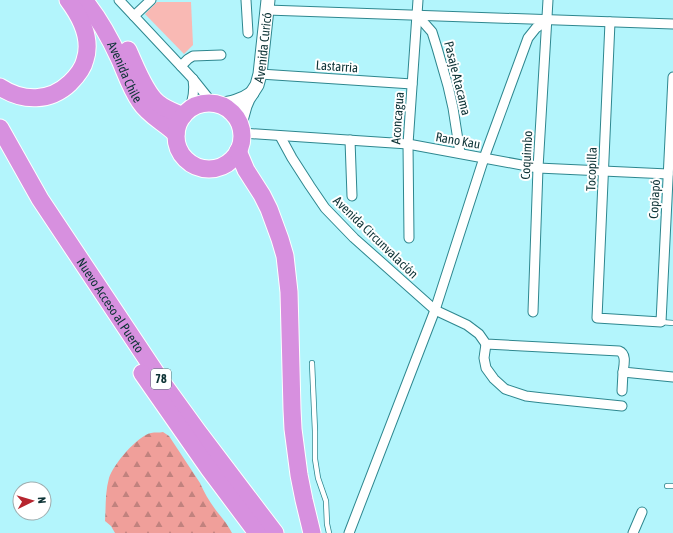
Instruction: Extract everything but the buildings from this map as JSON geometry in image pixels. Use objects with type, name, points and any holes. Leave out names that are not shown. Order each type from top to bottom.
[{"type":"highway","points":[[0,88],[18,96],[31,98],[43,97],[55,94],[66,87],[81,70],[86,59],[86,34],[78,14],[68,0]]},
{"type":"highway","name":"Avenida Chile","points":[[84,0],[104,28],[141,103],[153,116],[176,134]]},
{"type":"highway","name":"Avenida Chile","points":[[98,0],[118,30],[152,98],[158,104],[171,111],[186,113]]},
{"type":"highway","points":[[215,104],[231,112],[236,118],[241,129],[241,146],[234,158],[229,163],[215,169],[200,168],[187,161],[182,156],[176,134],[180,121],[186,113],[200,105],[215,104]]},
{"type":"highway","name":"Nuevo Acceso al Puerto","points":[[0,128],[43,204],[162,382],[275,533]]},
{"type":"highway","points":[[238,151],[246,170],[269,209],[285,256],[289,292],[293,429],[299,475],[312,533]]},
{"type":"highway","name":"Nuevo Acceso al Puerto","points":[[0,152],[31,205],[153,389],[209,470],[257,533]]},
{"type":"highway","points":[[209,470],[229,510],[243,533]]},
{"type":"main road","name":"Avenida Curicó","points":[[241,129],[245,106],[257,86],[260,74],[267,5]]},
{"type":"main road","name":"Avenida Curicó","points":[[215,104],[236,101],[252,93]]},
{"type":"street","points":[[118,0],[215,104]]},
{"type":"street","points":[[134,16],[151,0]]},
{"type":"street","name":"Avenida Curicó","points":[[246,0],[248,33]]},
{"type":"street","name":"Aconcagua","points":[[409,238],[408,144],[418,0]]},
{"type":"street","name":"Coquimbo","points":[[533,312],[538,168],[548,0]]},
{"type":"street","points":[[267,5],[417,15],[673,24]]},
{"type":"street","name":"Pasaje Atacama","points":[[417,15],[432,32],[438,48],[452,101],[460,153]]},
{"type":"street","points":[[349,533],[435,310],[484,158],[528,38],[536,28],[547,20]]},
{"type":"street","name":"Tocopilla","points":[[610,22],[598,318],[661,322]]},
{"type":"street","points":[[181,66],[193,56],[221,55]]},
{"type":"street","name":"Lastarria","points":[[260,74],[412,84]]},
{"type":"street","name":"Copiapó","points":[[661,322],[673,77]]},
{"type":"street","points":[[186,113],[194,95],[193,79]]},
{"type":"street","name":"Rano Kau","points":[[241,129],[280,136],[408,144],[538,168],[668,174]]},
{"type":"street","name":"Avenida Circunvalación","points":[[280,136],[292,158],[325,208],[354,238],[435,310],[467,325],[479,334],[486,344]]},
{"type":"street","points":[[350,140],[352,196]]},
{"type":"street","points":[[622,391],[624,355],[622,352],[486,344],[484,358],[486,368],[494,379],[505,388],[526,396],[622,406]]},
{"type":"street","points":[[623,372],[673,377]]},
{"type":"street","points":[[633,533],[642,512]]},
{"type":"lane","points":[[661,322],[673,323]]},
{"type":"lane","points":[[312,363],[315,459],[318,478],[326,501],[328,533]]},
{"type":"lane","points":[[667,486],[673,486]]},
{"type":"shaded area","points":[[157,2],[191,2],[193,45],[184,54],[145,14]]},
{"type":"green space","points":[[163,432],[169,436],[200,483],[211,503],[232,533],[115,533],[111,526],[105,521],[106,494],[111,472],[120,459],[139,439],[151,433]]}]
